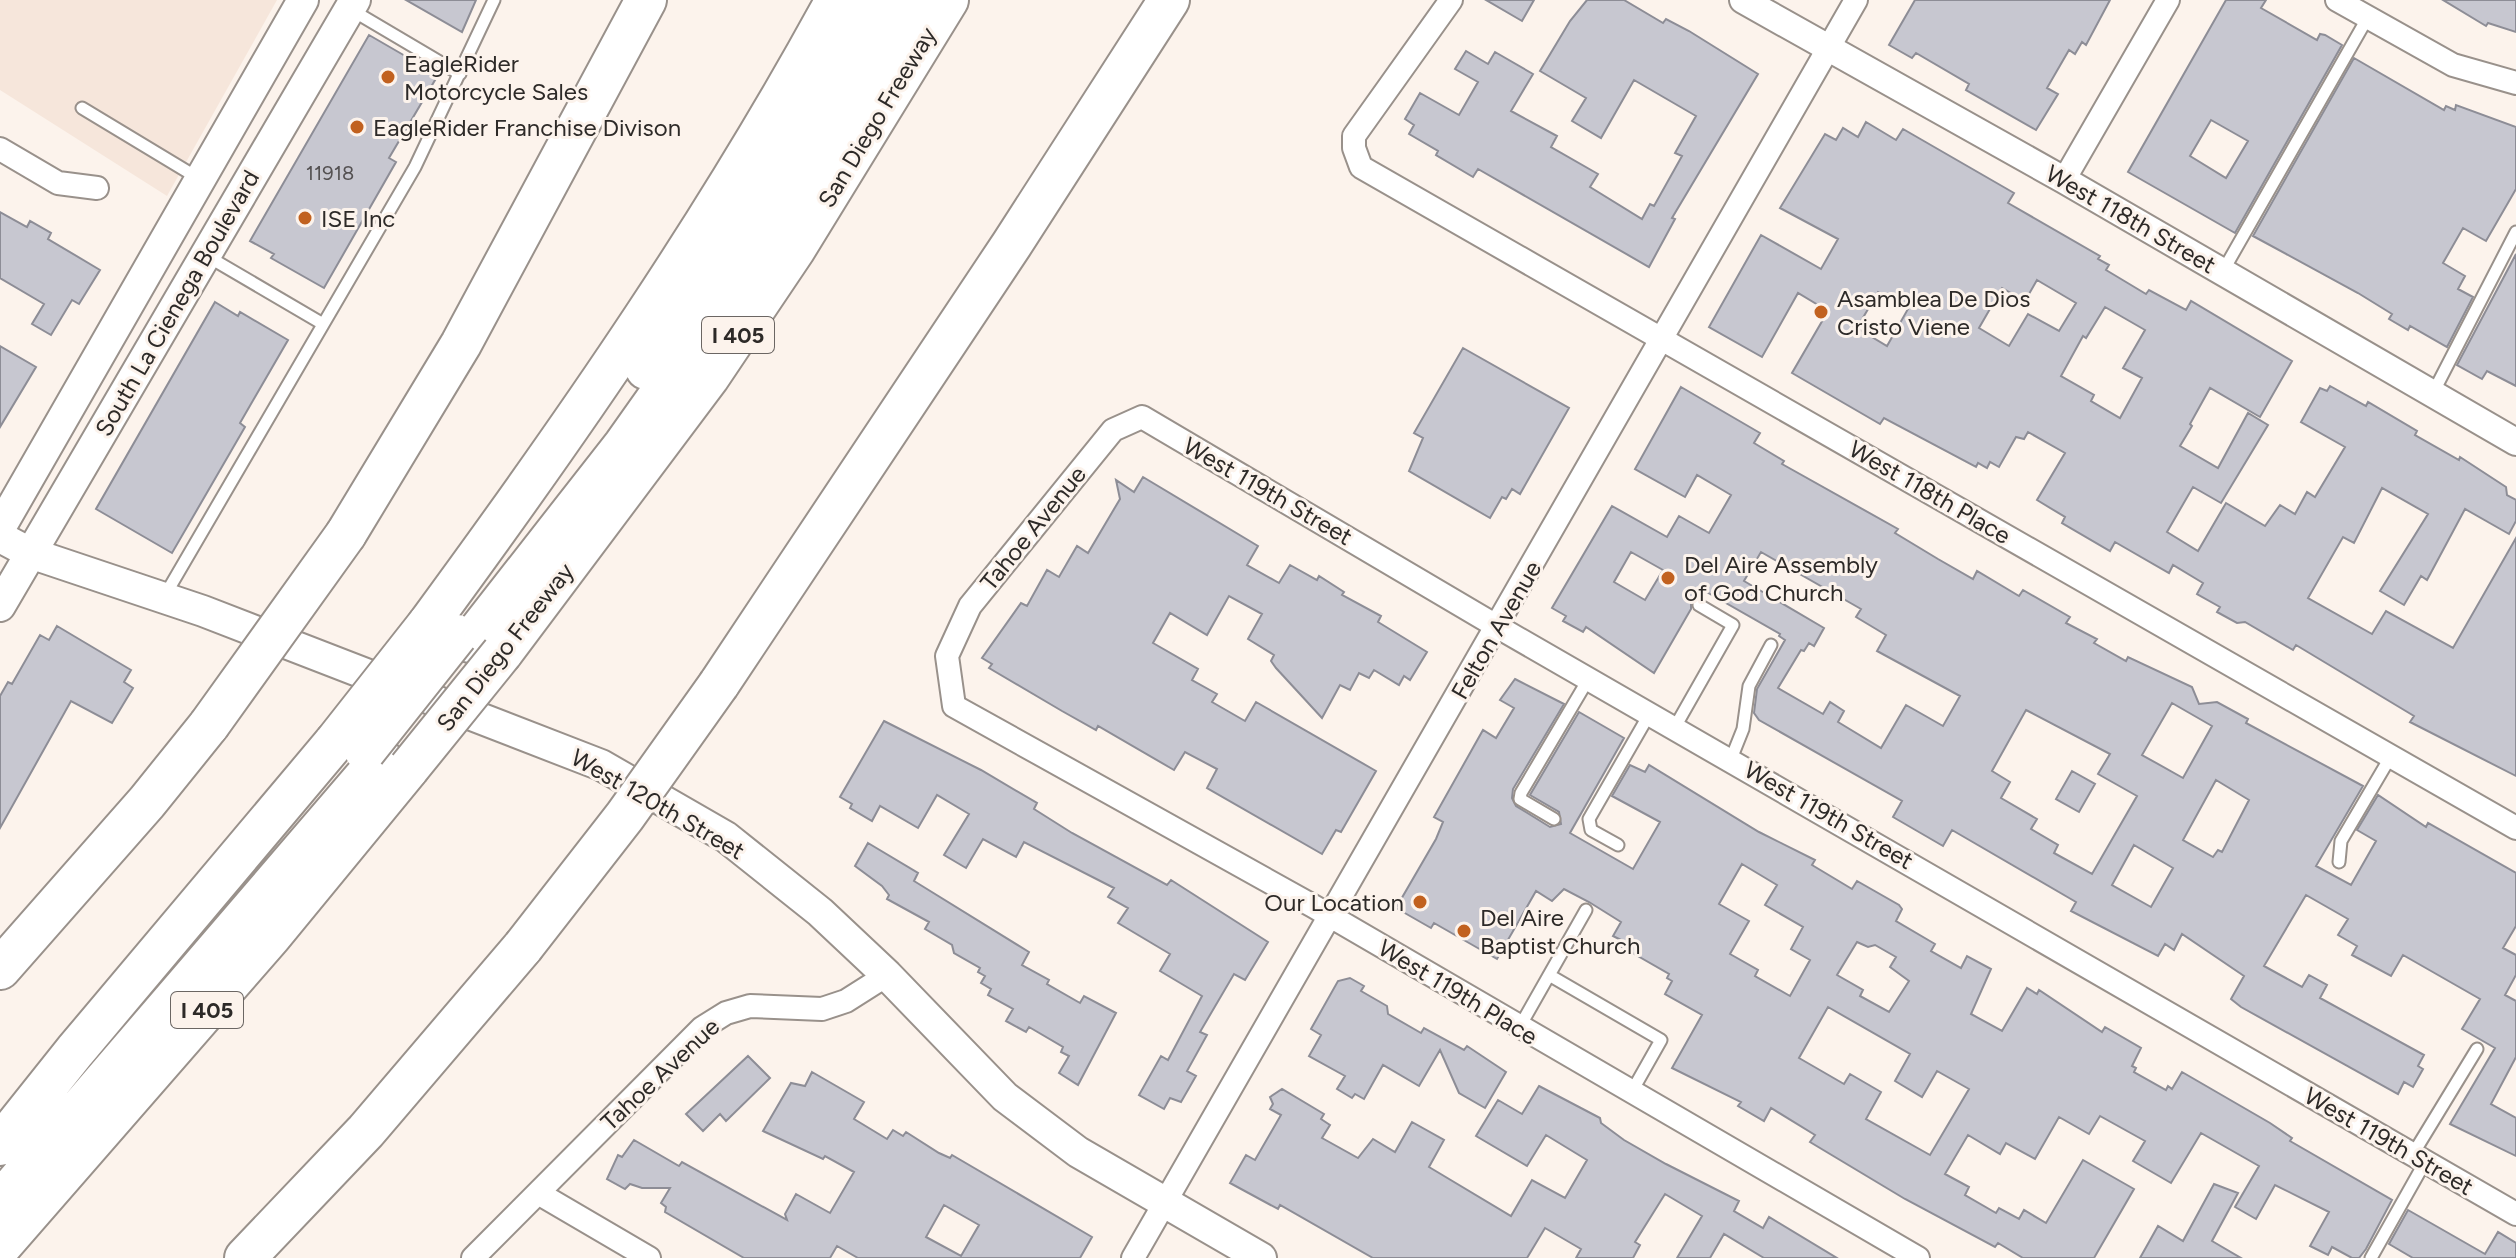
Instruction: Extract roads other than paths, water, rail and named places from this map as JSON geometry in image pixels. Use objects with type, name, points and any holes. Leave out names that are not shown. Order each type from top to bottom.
[{"type":"highway","points":[[0,969],[147,802],[209,725],[346,534],[461,344],[646,0]]},
{"type":"highway","name":"San Diego Freeway","points":[[0,1247],[271,936],[372,755],[464,639],[640,324],[743,161],[836,0]]},
{"type":"highway","points":[[464,639],[544,524],[741,224],[878,0]]},
{"type":"highway","points":[[464,639],[624,445],[757,257],[915,0]]},
{"type":"highway","name":"San Diego Freeway","points":[[0,1145],[372,755],[464,639],[709,377],[803,237],[948,0]]},
{"type":"highway","points":[[245,1258],[366,1131],[523,947],[625,816],[719,684],[1012,244],[1169,0]]},
{"type":"highway","points":[[1012,244],[1198,0]]},
{"type":"highway","points":[[0,1186],[372,755]]},
{"type":"highway","points":[[0,1202],[372,755]]},
{"type":"main road","name":"South La Cienega Boulevard","points":[[0,528],[303,0]]},
{"type":"main road","name":"South La Cienega Boulevard","points":[[0,606],[352,4]]},
{"type":"main road","name":"West 120th Street","points":[[0,537],[30,553],[164,597],[527,733],[601,765],[726,837],[820,912],[887,975],[1005,1097],[1078,1152],[1261,1258]]},
{"type":"street","name":"West 118th Place","points":[[1451,0],[1354,136],[1354,148],[1361,167],[1378,180],[1662,337],[2516,828]]},
{"type":"street","name":"West 118th Street","points":[[1743,0],[2064,180],[2516,442]]},
{"type":"street","name":"Felton Avenue","points":[[1133,1258],[1856,0]]},
{"type":"street","points":[[2064,180],[2168,0]]},
{"type":"street","points":[[2337,0],[2453,65],[2516,83]]},
{"type":"street","points":[[0,149],[58,183],[97,188]]},
{"type":"street","name":"West 119th Street","points":[[1142,417],[1498,627],[2516,1214]]},
{"type":"street","name":"Tahoe Avenue","points":[[954,706],[947,656],[970,606],[1113,430],[1142,417]]},
{"type":"street","name":"West 119th Place","points":[[954,706],[1329,916],[1918,1258]]},
{"type":"street","name":"Tahoe Avenue","points":[[473,1258],[702,1028],[726,1013],[750,1006],[822,1009],[846,1001],[887,975]]},
{"type":"street","points":[[538,1193],[649,1258]]},
{"type":"lane","points":[[164,597],[415,167],[494,0]]},
{"type":"lane","points":[[352,4],[460,74]]},
{"type":"lane","points":[[2223,272],[2368,17]]},
{"type":"lane","points":[[82,108],[200,179]]},
{"type":"lane","points":[[2433,393],[2516,232]]},
{"type":"lane","points":[[205,255],[323,324]]},
{"type":"lane","points":[[1675,727],[1733,625],[1699,605]]},
{"type":"lane","points":[[1731,759],[1743,729],[1749,686],[1771,645]]},
{"type":"lane","points":[[1554,819],[1520,799],[1521,793],[1589,678]]},
{"type":"lane","points":[[1618,845],[1591,830],[1589,819],[1650,713]]},
{"type":"lane","points":[[2339,862],[2341,841],[2391,756]]},
{"type":"lane","points":[[1518,1028],[1586,910]]},
{"type":"lane","points":[[1549,975],[1661,1040],[1631,1093]]},
{"type":"lane","points":[[2371,1258],[2419,1158],[2477,1049]]},
{"type":"place","name":"EagleRider Motorcycle Sales","points":[[388,77]]},
{"type":"place","name":"EagleRider Franchise Divison","points":[[357,127]]},
{"type":"place","name":"ISE Inc","points":[[305,218]]},
{"type":"place","name":"Asamblea De Dios Cristo Viene","points":[[1821,312]]},
{"type":"place","name":"Del Aire Assembly of God Church","points":[[1668,578]]},
{"type":"place","name":"Our Location","points":[[1420,902]]},
{"type":"place","name":"Del Aire Baptist Church","points":[[1464,931]]}]
